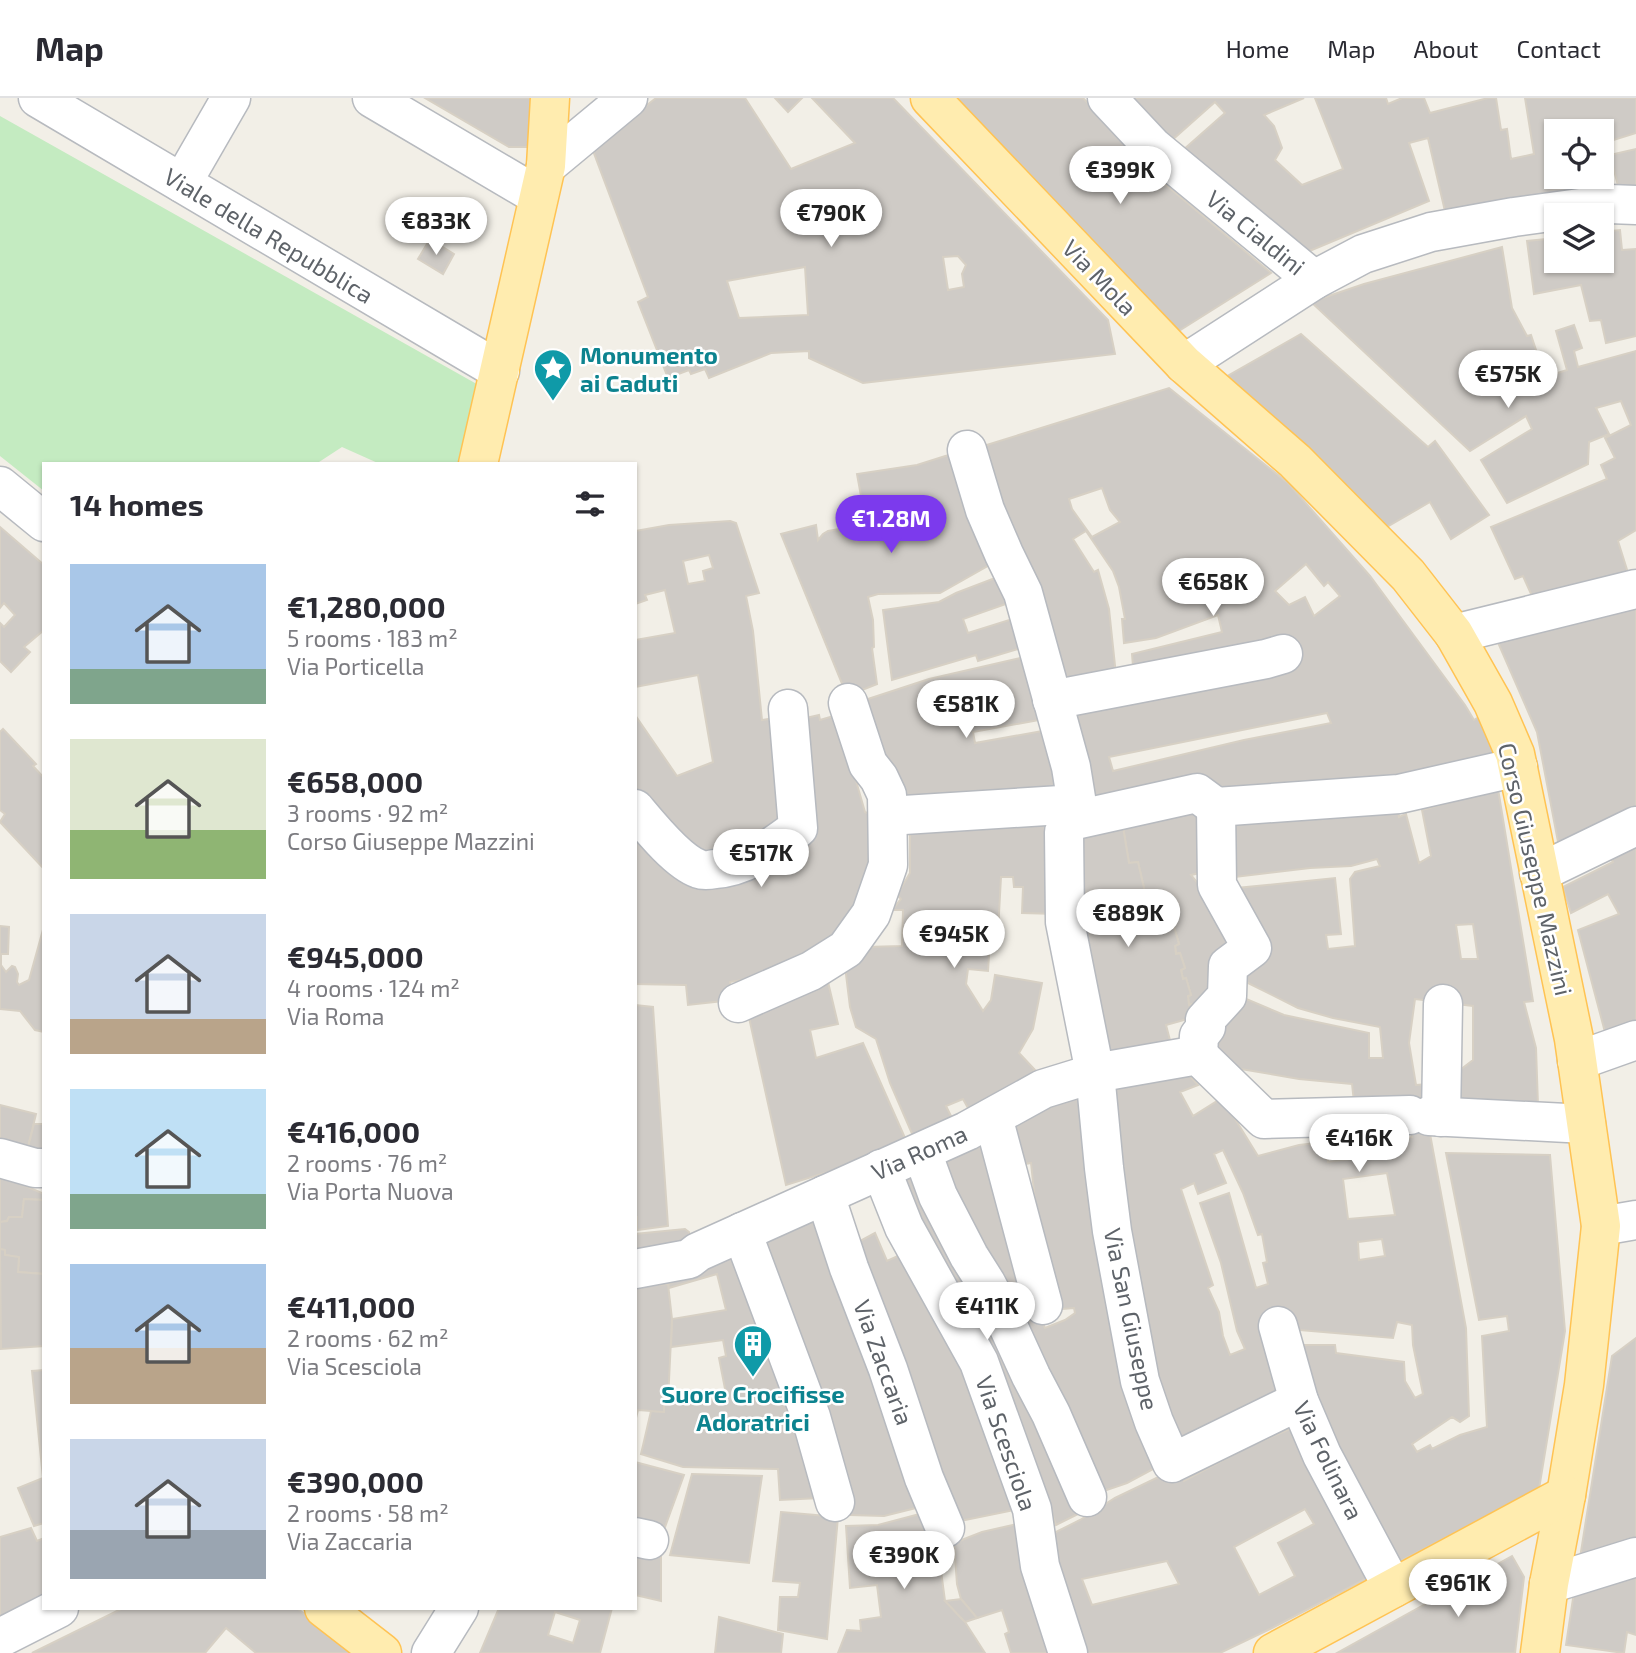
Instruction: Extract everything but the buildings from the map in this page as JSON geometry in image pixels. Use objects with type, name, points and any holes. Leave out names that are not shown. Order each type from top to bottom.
[{"type":"main road","points":[[478,462],[542,181],[550,98]]},
{"type":"main road","name":"Via Mola","points":[[930,98],[1184,364]]},
{"type":"main road","name":"Corso Giuseppe Mazzini","points":[[1184,364],[1295,461],[1408,575],[1454,634],[1493,703],[1515,754],[1574,1039],[1586,1124],[1619,1223],[1584,1385],[1549,1584],[1540,1653]]},
{"type":"main road","points":[[1279,1651],[1566,1495]]},
{"type":"main road","points":[[327,1610],[382,1653]]},
{"type":"street","name":"Viale della Repubblica","points":[[38,98],[500,372]]},
{"type":"street","points":[[181,183],[231,98]]},
{"type":"street","points":[[372,98],[542,181],[628,98]]},
{"type":"street","name":"Via Cialdini","points":[[1107,98],[1153,147],[1314,279]]},
{"type":"street","points":[[1184,364],[1314,279],[1363,254],[1431,232],[1514,217],[1595,205],[1636,205]]},
{"type":"street","points":[[967,450],[985,510],[1023,593],[1071,767],[1065,922],[1095,1073]]},
{"type":"street","points":[[0,486],[42,520]]},
{"type":"street","points":[[1454,634],[1636,589]]},
{"type":"street","points":[[1052,700],[1283,654]]},
{"type":"street","points":[[738,1003],[811,971],[846,949],[871,914],[888,865],[887,794],[868,764],[848,703]]},
{"type":"street","points":[[637,811],[686,862],[701,870],[724,869],[752,858],[774,845],[798,828],[788,709]]},
{"type":"street","points":[[888,816],[1071,819],[1197,793],[1216,807],[1399,794],[1518,767]]},
{"type":"street","points":[[1216,807],[1217,884],[1252,948],[1228,966],[1227,996],[1205,1020],[1206,1027],[1199,1036],[1198,1055],[1264,1119],[1427,1116],[1586,1124]]},
{"type":"street","points":[[1539,873],[1636,826]]},
{"type":"street","points":[[1427,1116],[1443,1004]]},
{"type":"street","points":[[1577,1061],[1636,1040]]},
{"type":"street","name":"Via Roma","points":[[637,1269],[689,1259],[698,1252],[922,1152],[1043,1089],[1095,1073],[1198,1055]]},
{"type":"street","name":"Via San Giuseppe","points":[[1095,1073],[1112,1231],[1140,1381],[1172,1463],[1299,1401]]},
{"type":"street","points":[[993,1117],[1043,1305]]},
{"type":"street","points":[[922,1152],[938,1196],[1004,1317],[1087,1497]]},
{"type":"street","points":[[0,1158],[42,1168]]},
{"type":"street","name":"Via Scesciola","points":[[881,1169],[904,1227],[979,1362],[1032,1509],[1040,1566],[1068,1653]]},
{"type":"street","name":"Via Zaccaria","points":[[825,1195],[849,1268],[888,1368],[924,1478],[945,1528]]},
{"type":"street","points":[[742,1232],[811,1417],[835,1502]]},
{"type":"street","name":"Via Folinara","points":[[1278,1326],[1299,1401],[1322,1455],[1393,1588]]},
{"type":"street","points":[[1549,1584],[1636,1557]]},
{"type":"street","points":[[0,1637],[55,1610]]},
{"type":"street","points":[[431,1653],[458,1610]]},
{"type":"green space","points":[[0,116],[482,387],[463,462],[376,462],[342,447],[319,462],[42,462],[42,489],[0,456]]},
{"type":"place","name":"Monumento ai Caduti","points":[[553,402]]},
{"type":"place","name":"Suore Crocifisse Adoratrici","points":[[753,1378]]}]
